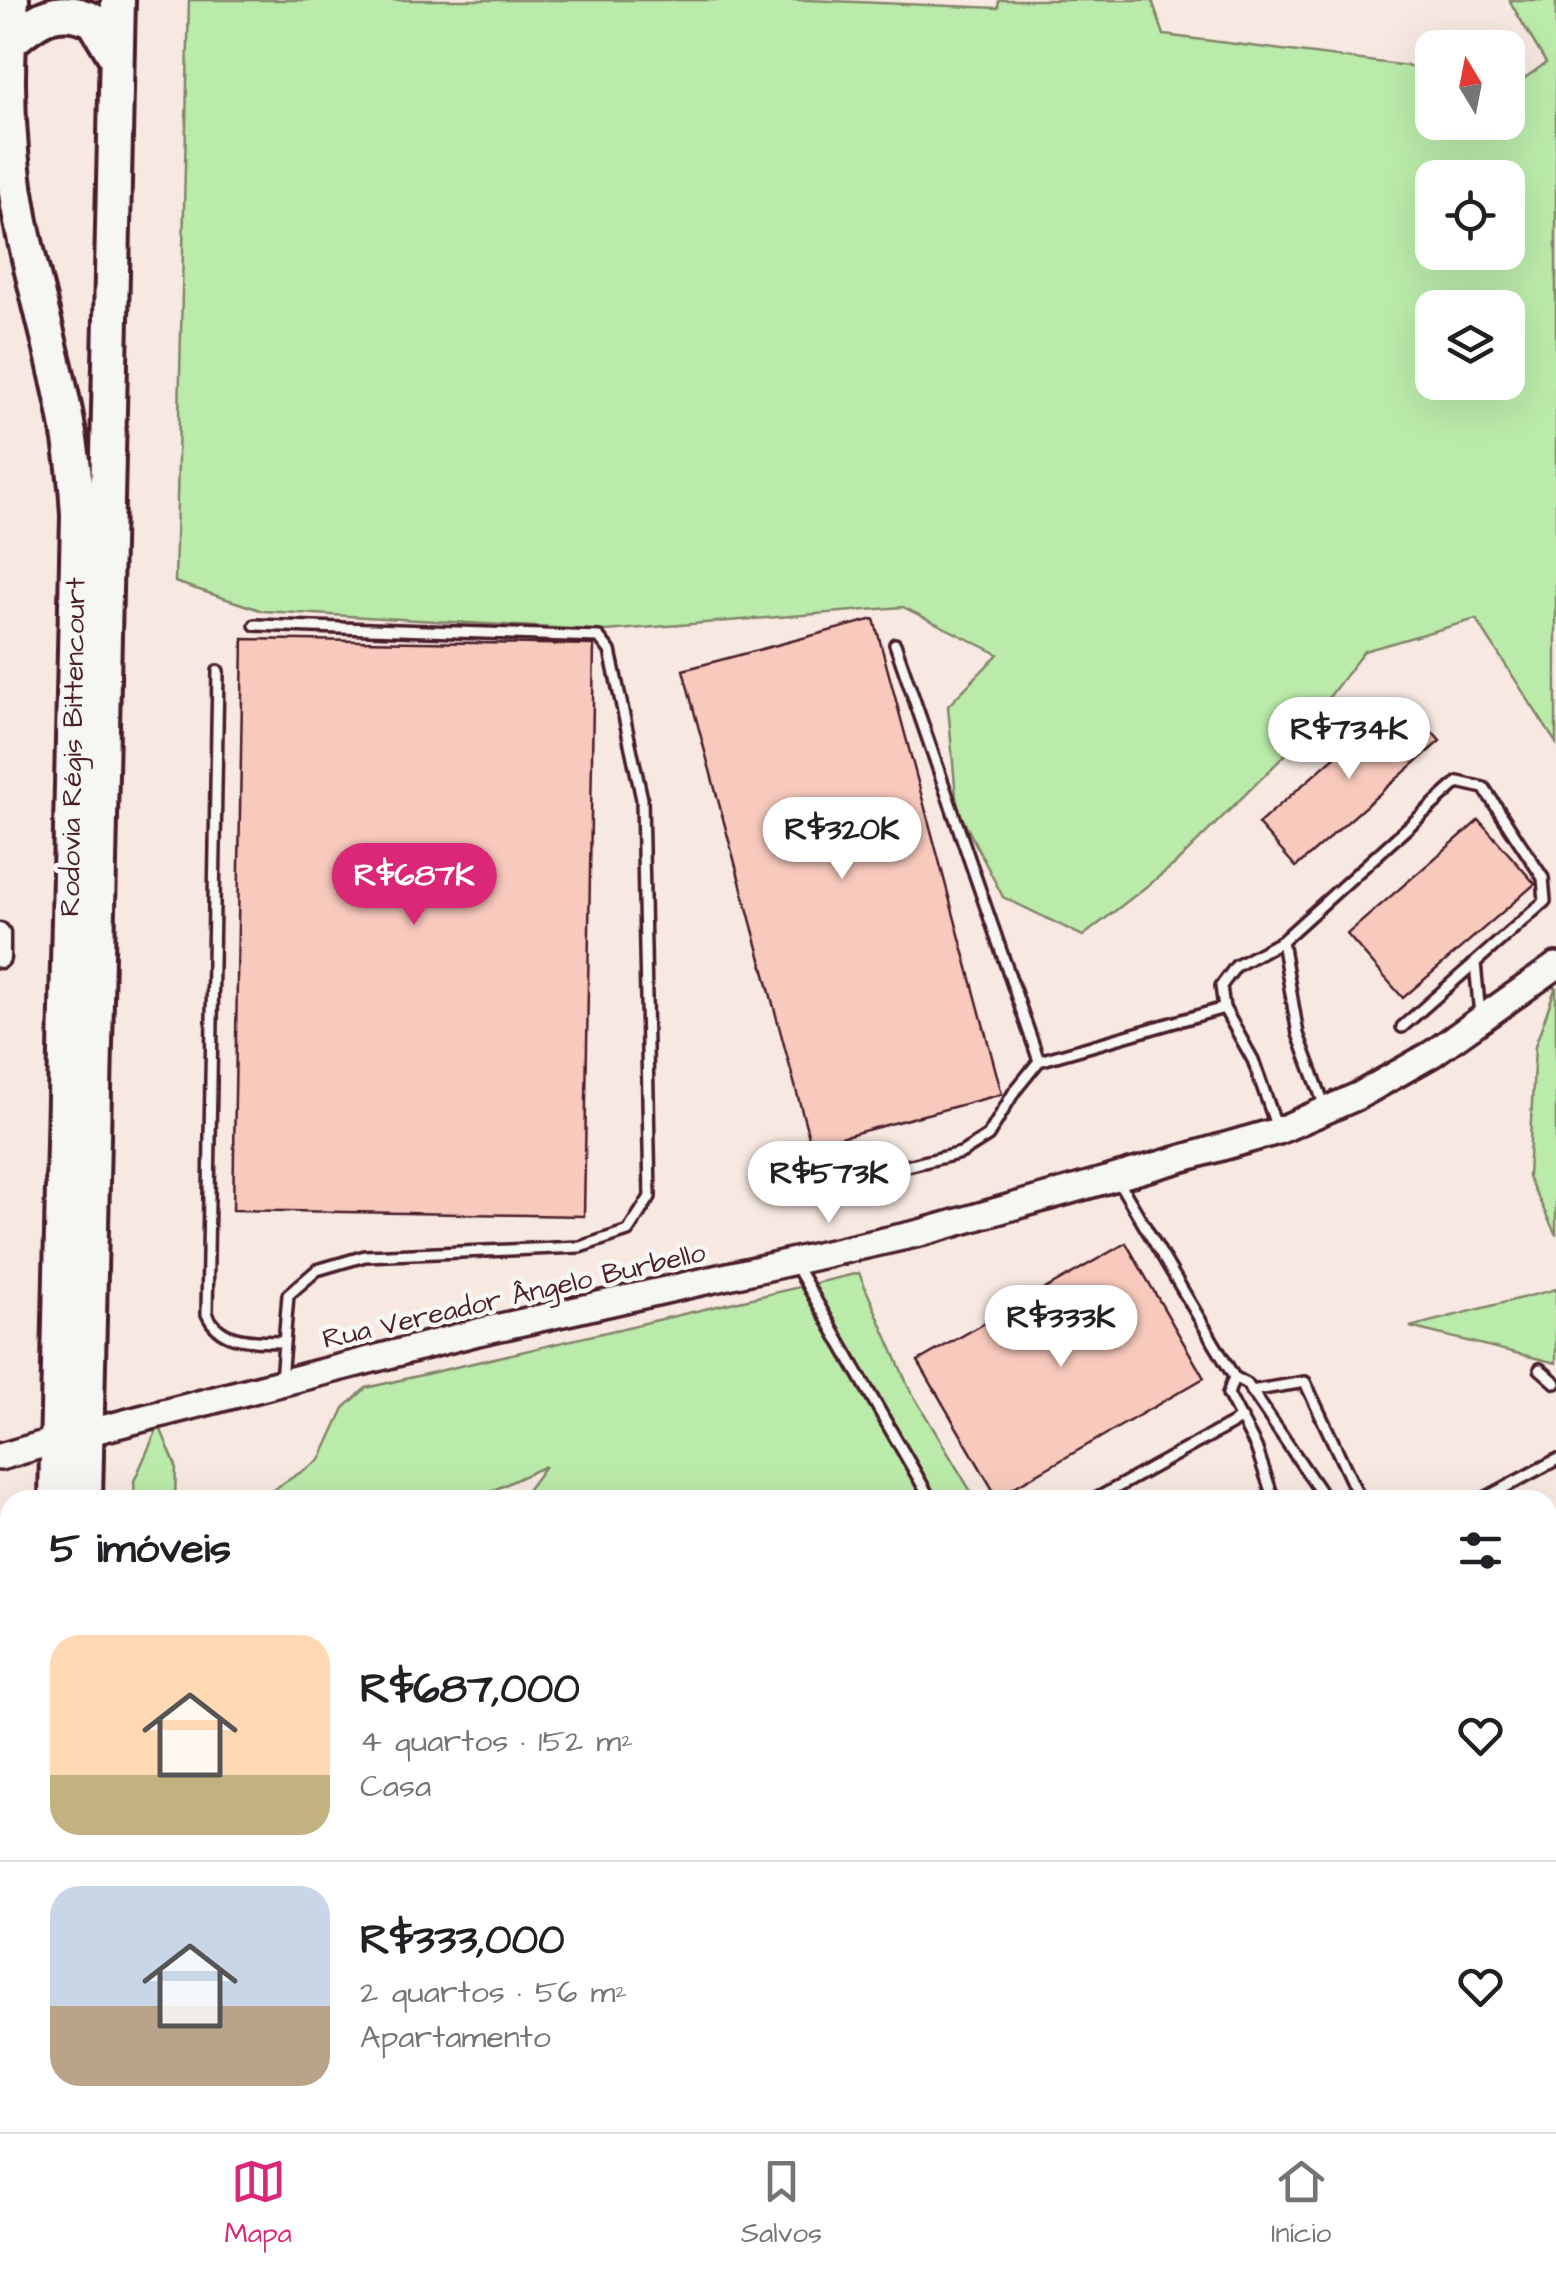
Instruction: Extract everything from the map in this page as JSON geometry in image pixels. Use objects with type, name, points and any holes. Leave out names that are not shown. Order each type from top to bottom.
[{"type":"highway","name":"Rodovia Régis Bittencourt","points":[[12,0],[8,42],[16,191],[68,414],[78,516],[72,1436],[83,1490]]},
{"type":"highway","name":"Rodovia Régis Bittencourt","points":[[58,1490],[72,1436],[118,0]]},
{"type":"highway","points":[[8,42],[44,16],[62,11],[94,21],[116,58]]},
{"type":"main road","name":"Rua Vereador Ângelo Burbello","points":[[0,1457],[478,1332],[794,1262],[1117,1179],[1278,1131],[1328,1111],[1481,1022],[1556,966]]},
{"type":"street","points":[[0,933],[0,958]]},
{"type":"lane","points":[[255,625],[598,636],[610,650],[642,800],[650,1197],[628,1231],[580,1247],[365,1256],[317,1270],[288,1294],[281,1383]]},
{"type":"lane","points":[[894,644],[1039,1061]]},
{"type":"lane","points":[[218,671],[207,1314],[212,1326],[238,1340],[282,1342]]},
{"type":"lane","points":[[1278,1131],[1253,1060],[1224,1008],[1221,986],[1236,966],[1282,941],[1458,782],[1470,781],[1484,788],[1547,888],[1545,901],[1402,1027]]},
{"type":"lane","points":[[1282,941],[1298,1034],[1328,1111]]},
{"type":"lane","points":[[1475,962],[1481,1022]]},
{"type":"lane","points":[[798,1192],[961,1153],[988,1136],[1014,1092],[1039,1061],[1224,1008]]},
{"type":"lane","points":[[1117,1179],[1234,1377],[1251,1391],[1319,1490]]},
{"type":"lane","points":[[794,1262],[925,1490]]},
{"type":"lane","points":[[1540,1369],[1556,1383]]},
{"type":"lane","points":[[1234,1377],[1228,1394],[1274,1490]]},
{"type":"lane","points":[[1251,1391],[1306,1382],[1353,1490]]},
{"type":"lane","points":[[1112,1490],[1242,1418]]},
{"type":"lane","points":[[1499,1490],[1556,1460]]},
{"type":"green space","points":[[189,0],[809,0],[998,8],[999,0],[1152,0],[1164,35],[1415,67],[1415,140],[1525,140],[1525,78],[1546,63],[1509,0],[1556,0],[1556,743],[1476,619],[1364,651],[1286,754],[1175,864],[1083,936],[1003,897],[957,808],[948,706],[998,654],[903,607],[606,631],[263,611],[175,582]]},
{"type":"green space","points":[[1556,986],[1556,1235],[1528,1177],[1535,1046]]},
{"type":"green space","points":[[859,1273],[909,1388],[970,1490],[527,1490],[545,1466],[494,1490],[273,1490],[320,1460],[344,1408],[366,1388]]},
{"type":"green space","points":[[1556,1289],[1556,1363],[1410,1327]]},
{"type":"green space","points":[[159,1425],[176,1466],[175,1490],[134,1490],[134,1481]]},
{"type":"building","points":[[874,619],[1002,1094],[811,1145],[683,670]]},
{"type":"building","points":[[243,639],[594,645],[584,1216],[233,1210]]},
{"type":"building","points":[[1402,698],[1440,741],[1296,867],[1258,824]]},
{"type":"building","points":[[1479,820],[1535,884],[1403,998],[1347,934]]},
{"type":"building","points":[[1126,1243],[1204,1378],[1009,1490],[993,1490],[918,1361]]}]
